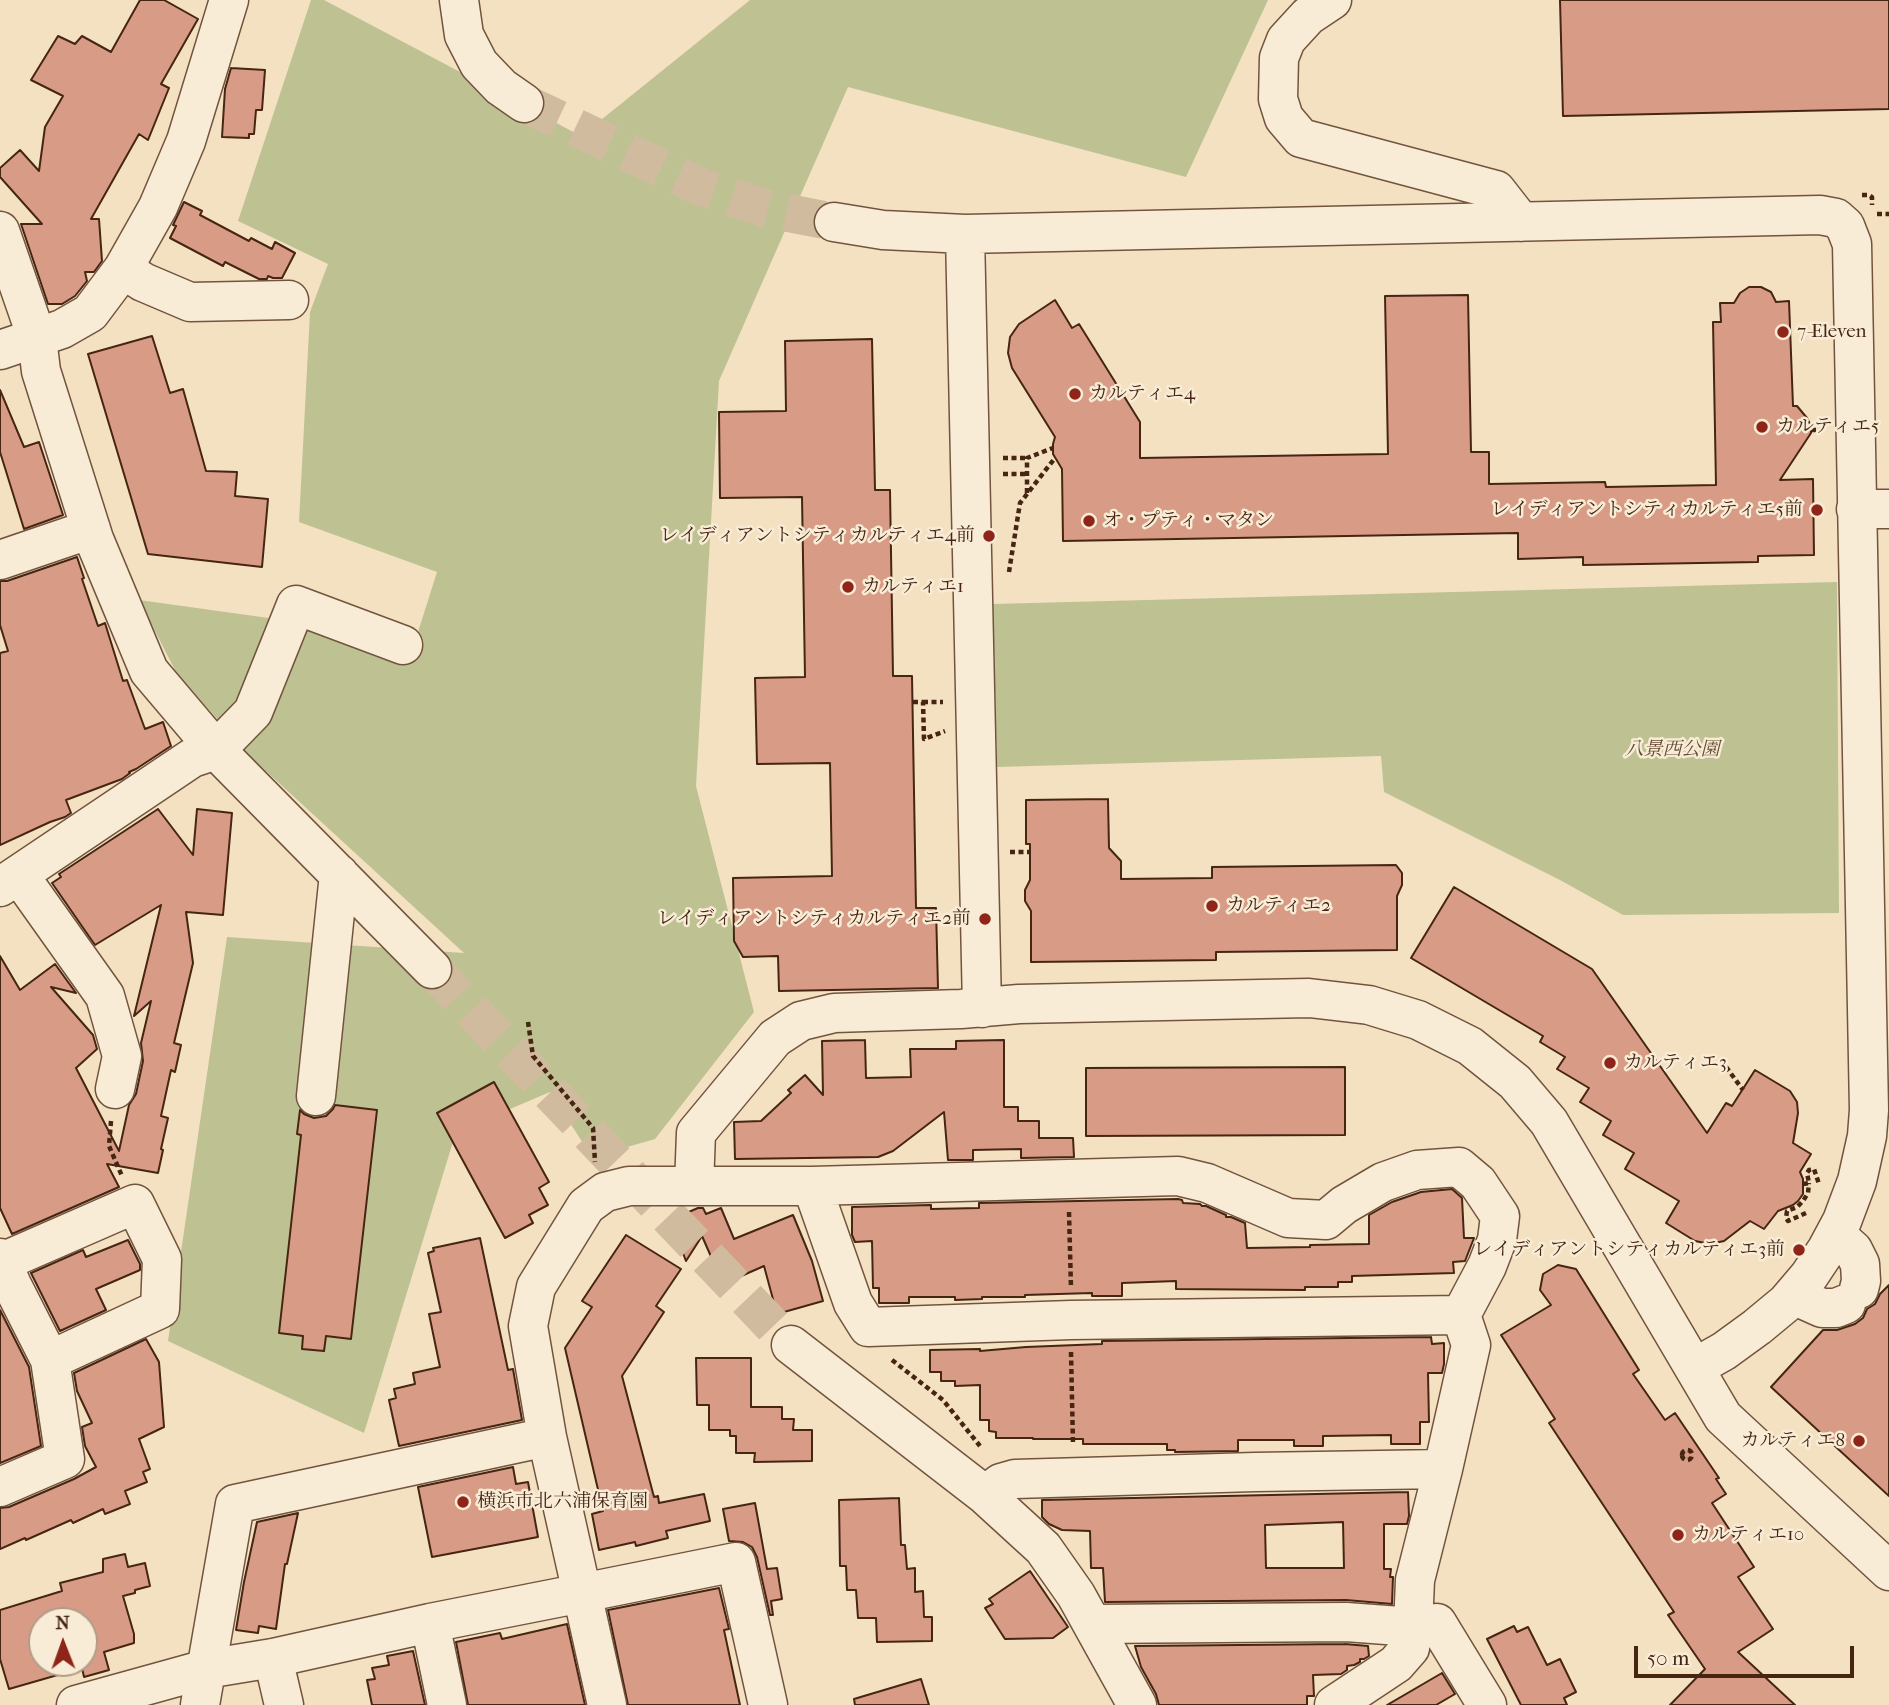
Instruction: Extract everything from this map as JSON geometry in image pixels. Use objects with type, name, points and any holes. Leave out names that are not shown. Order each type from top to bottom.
[{"type":"street","points":[[0,350],[62,329],[90,313],[123,269],[158,207],[186,141],[229,0]]},
{"type":"street","points":[[458,0],[464,35],[479,64],[501,87],[524,103]]},
{"type":"street","points":[[1332,0],[1308,16],[1286,40],[1279,58],[1278,99],[1284,118],[1301,138],[1496,190],[1521,222]]},
{"type":"street","points":[[834,222],[883,230],[965,234],[1820,215],[1842,222],[1852,244],[1872,509],[1879,1093],[1869,1110],[1862,1163],[1855,1190],[1822,1223],[1815,1267],[1793,1295],[1758,1327],[1694,1368]]},
{"type":"street","points":[[0,231],[37,338],[41,371],[91,529],[149,671],[216,750],[432,969]]},
{"type":"street","points":[[965,234],[982,1008]]},
{"type":"street","points":[[123,269],[143,282],[190,302],[289,300]]},
{"type":"street","points":[[0,560],[91,529]]},
{"type":"street","points":[[115,1089],[122,1056],[104,996],[10,881],[192,758],[216,750],[253,712],[296,605],[403,645]]},
{"type":"street","points":[[316,1096],[339,874]]},
{"type":"street","points":[[694,1185],[696,1133],[775,1038],[802,1021],[834,1013],[982,1008],[1019,1004],[1309,998],[1369,1005],[1418,1020],[1470,1046],[1516,1082],[1549,1122],[1723,1417],[1889,1571]]},
{"type":"street","points":[[607,1705],[547,1437],[528,1326],[536,1287],[586,1206],[605,1192],[629,1186],[812,1186],[1178,1176],[1207,1183],[1288,1218],[1326,1220],[1344,1205],[1383,1182],[1417,1170],[1459,1167],[1478,1183],[1500,1216],[1497,1240],[1487,1266],[1461,1315],[1471,1345],[1415,1580],[1410,1648],[1396,1664],[1334,1705]]},
{"type":"street","points":[[812,1186],[853,1303],[868,1327],[1071,1320],[1461,1315]]},
{"type":"street","points":[[0,1487],[65,1459],[50,1360],[3,1274],[135,1204],[162,1259],[160,1309],[50,1360]]},
{"type":"street","points":[[1793,1295],[1822,1308],[1836,1308],[1853,1296],[1861,1281],[1860,1264],[1853,1250],[1822,1223]]},
{"type":"street","points":[[792,1345],[985,1494],[1043,1548],[1076,1595],[1137,1705]]},
{"type":"street","points":[[203,1687],[235,1504],[547,1437]]},
{"type":"street","points":[[985,1494],[1001,1483],[1015,1479],[1443,1469]]},
{"type":"street","points":[[76,1705],[203,1687],[273,1658],[430,1623],[736,1562],[768,1705]]},
{"type":"street","points":[[1092,1624],[1346,1622],[1413,1627],[1437,1623],[1487,1705]]},
{"type":"street","points":[[430,1623],[447,1705]]},
{"type":"street","points":[[273,1658],[284,1705]]},
{"type":"path","points":[[1856,195],[1872,197],[1872,214],[1889,214]]},
{"type":"path","points":[[1018,458],[1027,458],[1053,449]]},
{"type":"path","points":[[1027,458],[1027,494]]},
{"type":"path","points":[[1007,584],[1020,503],[1055,458]]},
{"type":"path","points":[[1018,474],[1027,474]]},
{"type":"path","points":[[913,702],[923,702],[924,739],[944,731],[956,731]]},
{"type":"path","points":[[528,1022],[533,1056],[593,1128],[595,1169],[605,1192]]},
{"type":"path","points":[[1721,1060],[1742,1090]]},
{"type":"path","points":[[115,1089],[109,1146],[135,1204]]},
{"type":"path","points":[[1818,1177],[1814,1169],[1809,1170],[1806,1184],[1808,1193],[1803,1201],[1787,1211],[1786,1218],[1788,1221],[1802,1216],[1822,1223]]},
{"type":"path","points":[[1069,1207],[1071,1296]]},
{"type":"path","points":[[1071,1345],[1073,1450]]},
{"type":"path","points":[[892,1359],[943,1400],[985,1453]]},
{"type":"path","points":[[1682,1458],[1690,1459],[1693,1451]]},
{"type":"green space","points":[[311,0],[324,0],[581,136],[750,0],[1268,0],[1186,177],[848,87],[719,381],[696,786],[754,1012],[655,1139],[592,1157],[550,1092],[456,1132],[364,1433],[168,1341],[227,937],[464,953],[243,750],[296,605],[411,654],[437,572],[299,522],[310,312],[328,264],[238,221]]},
{"type":"green space","name":"八景西公園","points":[[1837,582],[1839,913],[1623,915],[1560,880],[1384,792],[1381,756],[997,767],[993,604]]},
{"type":"green space","points":[[139,600],[276,619],[238,708],[218,720],[176,672]]},
{"type":"building","points":[[140,0],[164,0],[198,19],[161,84],[169,88],[148,140],[139,134],[91,219],[99,219],[102,261],[94,272],[85,272],[87,281],[75,296],[62,304],[48,304],[21,224],[42,224],[0,177],[0,168],[20,150],[39,171],[45,127],[63,96],[31,80],[58,36],[75,44],[82,36],[111,52]]},
{"type":"building","points":[[1560,0],[1889,0],[1889,109],[1563,116]]},
{"type":"building","points":[[231,68],[265,70],[262,110],[256,110],[254,134],[249,134],[249,138],[222,137],[225,89]]},
{"type":"building","points":[[184,202],[202,211],[200,215],[249,241],[251,238],[272,249],[275,242],[295,253],[282,278],[268,276],[267,279],[259,279],[225,262],[223,266],[170,238]]},
{"type":"building","points":[[1749,287],[1761,287],[1771,292],[1776,302],[1789,301],[1793,406],[1797,406],[1807,418],[1811,433],[1780,480],[1813,479],[1814,555],[1758,556],[1758,562],[1583,565],[1583,557],[1518,559],[1518,533],[1063,541],[1062,469],[1053,454],[1055,437],[1012,368],[1008,353],[1010,337],[1019,324],[1055,300],[1072,328],[1079,324],[1140,422],[1140,458],[1388,454],[1385,296],[1468,295],[1471,452],[1489,452],[1489,484],[1605,482],[1606,487],[1716,485],[1713,322],[1721,322],[1720,303],[1734,303],[1740,293]]},
{"type":"building","points":[[152,336],[170,393],[183,389],[206,471],[237,472],[235,496],[268,499],[262,567],[148,554],[88,354]]},
{"type":"building","name":"カルティエ1","points":[[872,339],[875,490],[890,490],[893,676],[912,676],[916,908],[936,908],[938,988],[779,991],[778,956],[743,957],[734,941],[733,878],[832,876],[830,763],[757,764],[755,678],[805,677],[802,497],[720,498],[719,412],[786,411],[785,341]]},
{"type":"building","points":[[0,390],[24,447],[39,442],[63,515],[24,529],[0,452]]},
{"type":"building","points":[[77,557],[98,626],[105,623],[123,681],[127,680],[145,729],[163,722],[171,746],[122,779],[66,800],[71,813],[65,817],[0,845],[0,653],[8,651],[0,625],[0,581]]},
{"type":"building","name":"カルティエ2","points":[[1108,799],[1109,848],[1121,861],[1121,879],[1212,878],[1212,867],[1396,865],[1402,873],[1402,885],[1397,896],[1397,950],[1216,952],[1216,960],[1031,962],[1031,911],[1025,901],[1025,890],[1030,880],[1030,844],[1026,844],[1026,800]]},
{"type":"building","points":[[158,809],[193,855],[197,809],[232,813],[223,915],[186,912],[193,963],[174,1043],[181,1045],[175,1072],[171,1070],[161,1116],[168,1118],[158,1173],[107,1164],[119,1187],[12,1234],[0,1208],[0,956],[20,990],[55,964],[76,993],[51,987],[93,1035],[97,1049],[76,1068],[119,1151],[129,1105],[136,1094],[143,1061],[141,1043],[151,1001],[134,1016],[161,905],[95,945],[52,883],[61,877],[59,874]]},
{"type":"building","name":"カルティエ3","points":[[1454,887],[1592,969],[1707,1133],[1726,1103],[1732,1106],[1755,1070],[1790,1091],[1797,1102],[1798,1113],[1793,1143],[1811,1154],[1800,1172],[1803,1194],[1798,1201],[1778,1211],[1764,1229],[1750,1221],[1724,1241],[1710,1244],[1695,1241],[1666,1223],[1679,1201],[1625,1169],[1634,1153],[1603,1135],[1611,1121],[1580,1102],[1589,1088],[1557,1069],[1565,1057],[1540,1042],[1543,1036],[1411,958]]},
{"type":"building","points":[[865,1040],[866,1078],[911,1077],[910,1049],[956,1049],[956,1041],[1004,1040],[1004,1107],[1018,1107],[1018,1121],[1039,1121],[1039,1138],[1073,1138],[1074,1157],[1021,1158],[1021,1149],[973,1150],[973,1160],[948,1160],[944,1112],[893,1151],[878,1157],[735,1159],[734,1122],[761,1121],[791,1093],[788,1090],[805,1075],[823,1095],[822,1041]]},
{"type":"building","points":[[1345,1067],[1345,1135],[1086,1136],[1086,1068]]},
{"type":"building","points":[[494,1082],[549,1182],[539,1188],[548,1205],[529,1215],[533,1223],[505,1238],[437,1113]]},
{"type":"building","points":[[335,1105],[377,1110],[351,1339],[326,1336],[324,1351],[302,1349],[303,1336],[279,1333],[301,1135],[297,1134],[300,1110],[314,1118],[326,1116]]},
{"type":"building","points":[[1452,1189],[1462,1198],[1464,1238],[1474,1238],[1465,1261],[1453,1262],[1454,1273],[1352,1276],[1352,1282],[1338,1282],[1338,1287],[1305,1287],[1305,1290],[1176,1289],[1176,1281],[1122,1283],[1122,1296],[1092,1296],[1092,1293],[955,1300],[955,1297],[909,1297],[909,1303],[879,1303],[879,1288],[873,1288],[872,1241],[855,1242],[852,1235],[852,1207],[931,1205],[931,1209],[979,1208],[979,1203],[1178,1199],[1183,1203],[1206,1206],[1245,1223],[1247,1248],[1369,1244],[1369,1215],[1392,1202],[1421,1192]]},
{"type":"building","points":[[703,1208],[706,1214],[721,1208],[734,1239],[793,1215],[812,1261],[823,1301],[777,1314],[764,1266],[723,1284],[702,1236],[686,1261],[670,1220]]},
{"type":"building","points":[[626,1235],[681,1269],[656,1306],[664,1312],[622,1376],[654,1497],[658,1496],[659,1503],[704,1494],[710,1521],[666,1531],[668,1538],[636,1546],[635,1542],[599,1550],[592,1514],[603,1511],[565,1348],[592,1307],[582,1301]]},
{"type":"building","points":[[480,1238],[508,1370],[513,1369],[522,1420],[399,1446],[389,1400],[396,1398],[394,1389],[415,1384],[413,1373],[440,1367],[429,1314],[441,1312],[428,1253],[434,1251],[433,1248]]},
{"type":"building","points":[[128,1240],[140,1264],[140,1270],[96,1289],[106,1310],[60,1331],[31,1273],[83,1250],[86,1257]]},
{"type":"building","name":"カルティエ10","points":[[1558,1265],[1576,1269],[1639,1370],[1633,1374],[1665,1420],[1675,1413],[1719,1478],[1716,1479],[1726,1494],[1712,1503],[1754,1567],[1738,1577],[1773,1629],[1738,1652],[1795,1705],[1670,1705],[1705,1669],[1668,1615],[1674,1612],[1549,1423],[1555,1419],[1501,1335],[1551,1305],[1540,1290],[1543,1274]]},
{"type":"building","name":"カルティエ8","points":[[1889,1285],[1889,1496],[1771,1387],[1823,1330],[1837,1330],[1855,1324]]},
{"type":"building","points":[[0,1310],[29,1367],[41,1446],[0,1463]]},
{"type":"building","points":[[1431,1337],[1432,1344],[1444,1343],[1444,1364],[1442,1373],[1428,1373],[1429,1422],[1420,1422],[1420,1444],[1391,1444],[1391,1435],[1323,1436],[1323,1446],[1294,1446],[1294,1440],[1238,1440],[1238,1451],[1175,1452],[1167,1450],[1167,1444],[1083,1444],[1083,1439],[996,1438],[996,1432],[989,1431],[989,1420],[980,1420],[980,1385],[955,1386],[955,1381],[941,1381],[941,1372],[930,1372],[930,1350],[980,1351],[1102,1344],[1102,1341]]},
{"type":"building","points":[[146,1339],[159,1362],[164,1427],[139,1439],[150,1469],[143,1472],[147,1482],[125,1491],[130,1504],[105,1514],[103,1509],[73,1523],[71,1520],[0,1549],[0,1508],[9,1507],[96,1467],[85,1446],[82,1427],[92,1423],[77,1391],[74,1373]]},
{"type":"building","points":[[696,1358],[751,1358],[751,1407],[782,1407],[782,1419],[794,1419],[793,1430],[812,1430],[812,1461],[754,1462],[755,1453],[736,1453],[736,1436],[730,1436],[730,1430],[709,1430],[709,1405],[697,1405]]},
{"type":"building","points":[[513,1467],[516,1484],[528,1482],[538,1537],[432,1557],[418,1487]]},
{"type":"building","points":[[1408,1492],[1409,1516],[1407,1524],[1384,1524],[1384,1569],[1391,1569],[1390,1577],[1393,1577],[1392,1604],[1346,1600],[1105,1602],[1103,1568],[1091,1568],[1090,1531],[1062,1530],[1049,1524],[1042,1517],[1042,1500]],"holes":[[[1343,1522],[1344,1568],[1266,1568],[1265,1525]]]},
{"type":"building","points":[[899,1498],[901,1545],[905,1545],[907,1569],[915,1568],[915,1592],[923,1591],[924,1617],[932,1617],[932,1641],[877,1642],[876,1618],[858,1618],[856,1590],[847,1590],[846,1566],[840,1566],[839,1500]]},
{"type":"building","points":[[755,1503],[767,1569],[777,1568],[782,1599],[771,1601],[773,1615],[770,1615],[757,1557],[752,1547],[743,1542],[729,1541],[723,1509]]},
{"type":"building","points":[[298,1513],[285,1564],[276,1629],[259,1626],[258,1633],[236,1630],[257,1522]]},
{"type":"building","points":[[125,1554],[128,1567],[145,1563],[150,1586],[123,1596],[134,1643],[104,1652],[109,1670],[98,1673],[98,1607],[28,1607],[28,1677],[51,1677],[9,1689],[0,1659],[0,1610],[62,1591],[60,1583],[103,1572],[103,1559]]},
{"type":"building","points":[[1030,1571],[1068,1627],[1053,1638],[1005,1639],[985,1608],[993,1604],[989,1599]]},
{"type":"building","points":[[719,1588],[729,1629],[724,1630],[740,1705],[628,1705],[608,1610]]},
{"type":"building","points":[[567,1624],[585,1705],[468,1705],[456,1642],[500,1633],[502,1639]]},
{"type":"building","points":[[1514,1626],[1517,1632],[1528,1627],[1547,1665],[1560,1659],[1576,1692],[1564,1698],[1567,1705],[1521,1705],[1487,1639]]},
{"type":"building","points":[[1135,1646],[1368,1646],[1369,1656],[1347,1666],[1347,1670],[1341,1674],[1313,1675],[1314,1696],[1307,1696],[1307,1705],[1159,1705],[1141,1667]]},
{"type":"building","points":[[413,1651],[425,1705],[372,1705],[367,1680],[375,1679],[372,1668],[389,1665],[387,1656]]},
{"type":"building","points":[[1442,1673],[1455,1694],[1436,1705],[1387,1705]]},
{"type":"building","points":[[921,1679],[929,1705],[855,1705],[854,1699]]},
{"type":"tunnel","points":[[524,103],[699,186],[767,209],[834,222]]},
{"type":"tunnel","points":[[432,969],[791,1345]]},
{"type":"place","name":"7-Eleven","points":[[1783,332]]},
{"type":"place","name":"カルティエ4","points":[[1075,394]]},
{"type":"place","name":"カルティエ5","points":[[1762,427]]},
{"type":"place","name":"レイディアントシティカルティエ5前","points":[[1817,510]]},
{"type":"place","name":"オ・プティ・マタン","points":[[1089,521]]},
{"type":"place","name":"レイディアントシティカルティエ4前","points":[[989,536]]},
{"type":"place","name":"カルティエ1","points":[[848,587]]},
{"type":"place","name":"カルティエ2","points":[[1212,906]]},
{"type":"place","name":"レイディアントシティカルティエ2前","points":[[985,919]]},
{"type":"place","name":"カルティエ3","points":[[1610,1063]]},
{"type":"place","name":"レイディアントシティカルティエ3前","points":[[1799,1250]]},
{"type":"place","name":"カルティエ8","points":[[1859,1441]]},
{"type":"place","name":"横浜市北六浦保育園","points":[[463,1502]]},
{"type":"place","name":"カルティエ10","points":[[1678,1535]]}]
